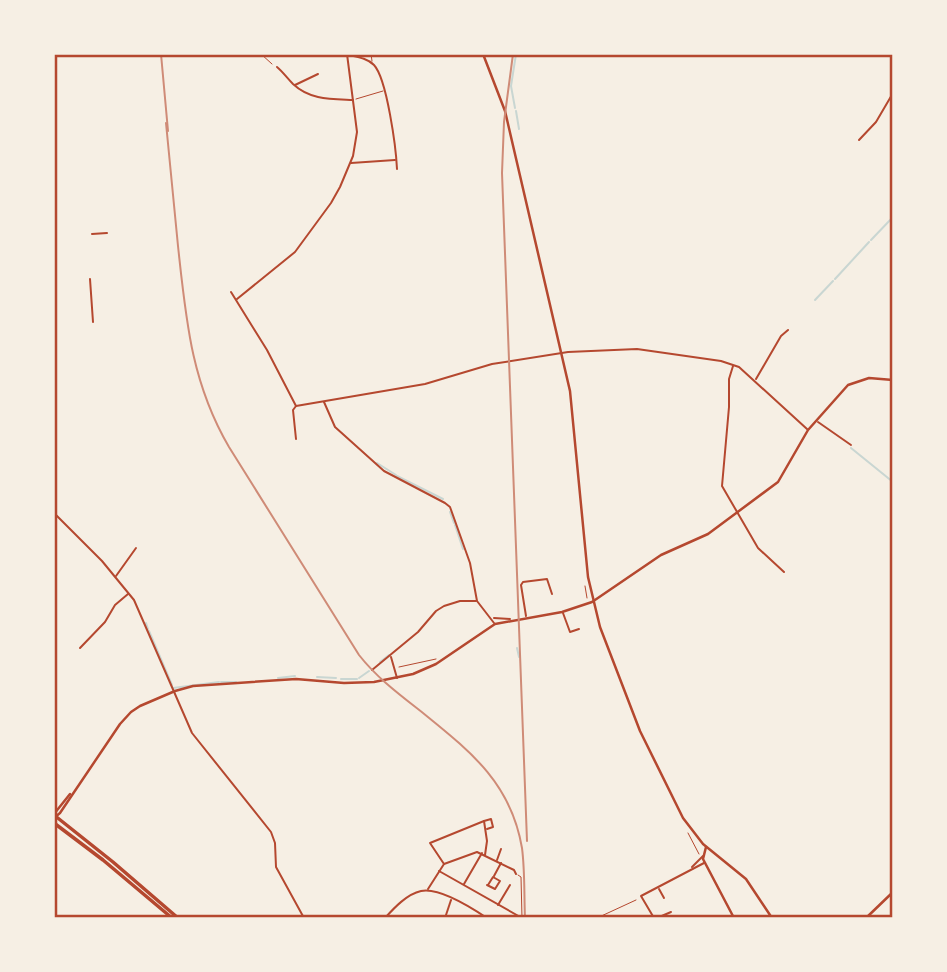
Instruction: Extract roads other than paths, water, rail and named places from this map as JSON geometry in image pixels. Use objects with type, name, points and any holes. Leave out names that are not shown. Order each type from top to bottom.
[{"type":"main road","points":[[55,817],[172,918]]},
{"type":"main road","points":[[55,817],[178,918]]},
{"type":"street","points":[[483,54],[499,90],[510,130],[562,353],[571,400],[592,602],[647,746],[683,818],[708,848],[746,879],[772,918]]},
{"type":"street","points":[[237,299],[295,252],[331,203],[350,164],[357,132],[347,55],[372,63],[377,70],[392,125],[397,169]]},
{"type":"street","points":[[277,67],[306,93],[324,99],[354,100]]},
{"type":"street","points":[[294,85],[318,74]]},
{"type":"street","points":[[859,140],[876,122],[893,93]]},
{"type":"street","points":[[350,164],[396,160]]},
{"type":"street","points":[[92,234],[107,233]]},
{"type":"street","points":[[90,279],[93,322]]},
{"type":"street","points":[[231,292],[296,406]]},
{"type":"street","points":[[755,380],[788,330]]},
{"type":"street","points":[[296,439],[293,410],[296,406],[425,384],[492,364],[562,353],[637,349],[734,365],[755,380],[807,430]]},
{"type":"street","points":[[734,365],[729,379],[722,486],[758,548],[785,572]]},
{"type":"street","points":[[55,817],[128,715],[140,706],[174,691],[206,684],[317,680],[354,683],[397,678],[436,664],[496,623],[562,612],[592,602],[661,555],[708,534],[778,482],[807,430],[839,393],[858,380],[893,380]]},
{"type":"street","points":[[324,402],[334,427],[376,464],[392,476],[446,503],[450,508],[470,563],[477,601],[496,623]]},
{"type":"street","points":[[816,421],[851,445]]},
{"type":"street","points":[[54,513],[134,600],[198,742],[271,832],[275,843],[276,867],[304,918]]},
{"type":"street","points":[[115,577],[136,548]]},
{"type":"street","points":[[526,617],[523,582],[547,579],[552,594]]},
{"type":"street","points":[[80,648],[128,593]]},
{"type":"street","points":[[372,670],[391,656],[444,606],[460,601],[477,601]]},
{"type":"street","points":[[562,612],[570,632],[579,629]]},
{"type":"street","points":[[489,615],[510,619]]},
{"type":"street","points":[[494,618],[496,623]]},
{"type":"street","points":[[391,656],[397,678]]},
{"type":"street","points":[[444,864],[430,843],[491,819],[493,827],[486,829]]},
{"type":"street","points":[[463,885],[484,854],[484,821]]},
{"type":"street","points":[[692,868],[708,848]]},
{"type":"street","points":[[705,863],[708,848]]},
{"type":"street","points":[[496,860],[502,849]]},
{"type":"street","points":[[428,890],[444,864],[477,852],[514,870],[516,874]]},
{"type":"street","points":[[703,856],[734,918]]},
{"type":"street","points":[[493,877],[500,881],[495,889],[488,885],[501,863]]},
{"type":"street","points":[[671,912],[655,918],[641,896],[705,863]]},
{"type":"street","points":[[438,871],[522,918]]},
{"type":"street","points":[[498,905],[510,885]]},
{"type":"street","points":[[659,888],[664,898]]},
{"type":"street","points":[[385,918],[412,895],[428,890],[452,898],[487,918]]},
{"type":"street","points":[[866,918],[893,892]]},
{"type":"street","points":[[445,918],[452,898]]},
{"type":"street","points":[[477,918],[478,912]]},
{"type":"lane","points":[[371,54],[372,63]]},
{"type":"lane","points":[[354,100],[383,91]]},
{"type":"lane","points":[[516,874],[521,877],[522,918]]},
{"type":"waterway","points":[[515,108],[511,86],[516,54]]},
{"type":"waterway","points":[[516,111],[519,129]]},
{"type":"waterway","points":[[871,240],[893,217]]},
{"type":"waterway","points":[[835,279],[869,242]]},
{"type":"waterway","points":[[815,300],[833,281]]},
{"type":"waterway","points":[[851,448],[893,482]]},
{"type":"waterway","points":[[377,463],[396,475]]},
{"type":"waterway","points":[[397,476],[443,499]]},
{"type":"waterway","points":[[450,512],[454,523]]},
{"type":"waterway","points":[[455,525],[463,549]]},
{"type":"waterway","points":[[146,623],[148,629]]},
{"type":"waterway","points":[[149,631],[172,685]]},
{"type":"waterway","points":[[517,648],[519,657]]},
{"type":"waterway","points":[[380,662],[389,655]]},
{"type":"waterway","points":[[359,678],[369,671]]},
{"type":"waterway","points":[[278,678],[295,676]]},
{"type":"waterway","points":[[317,677],[336,678]]},
{"type":"waterway","points":[[341,679],[357,679]]},
{"type":"waterway","points":[[173,688],[219,682]]},
{"type":"waterway","points":[[221,682],[236,682]]},
{"type":"railway","points":[[161,54],[168,131]]},
{"type":"railway","points":[[513,54],[504,122],[502,173],[527,841]]},
{"type":"railway","points":[[166,123],[188,325],[198,374],[216,423],[359,655],[389,686],[473,756],[498,787],[517,825],[522,848],[525,918]]}]
